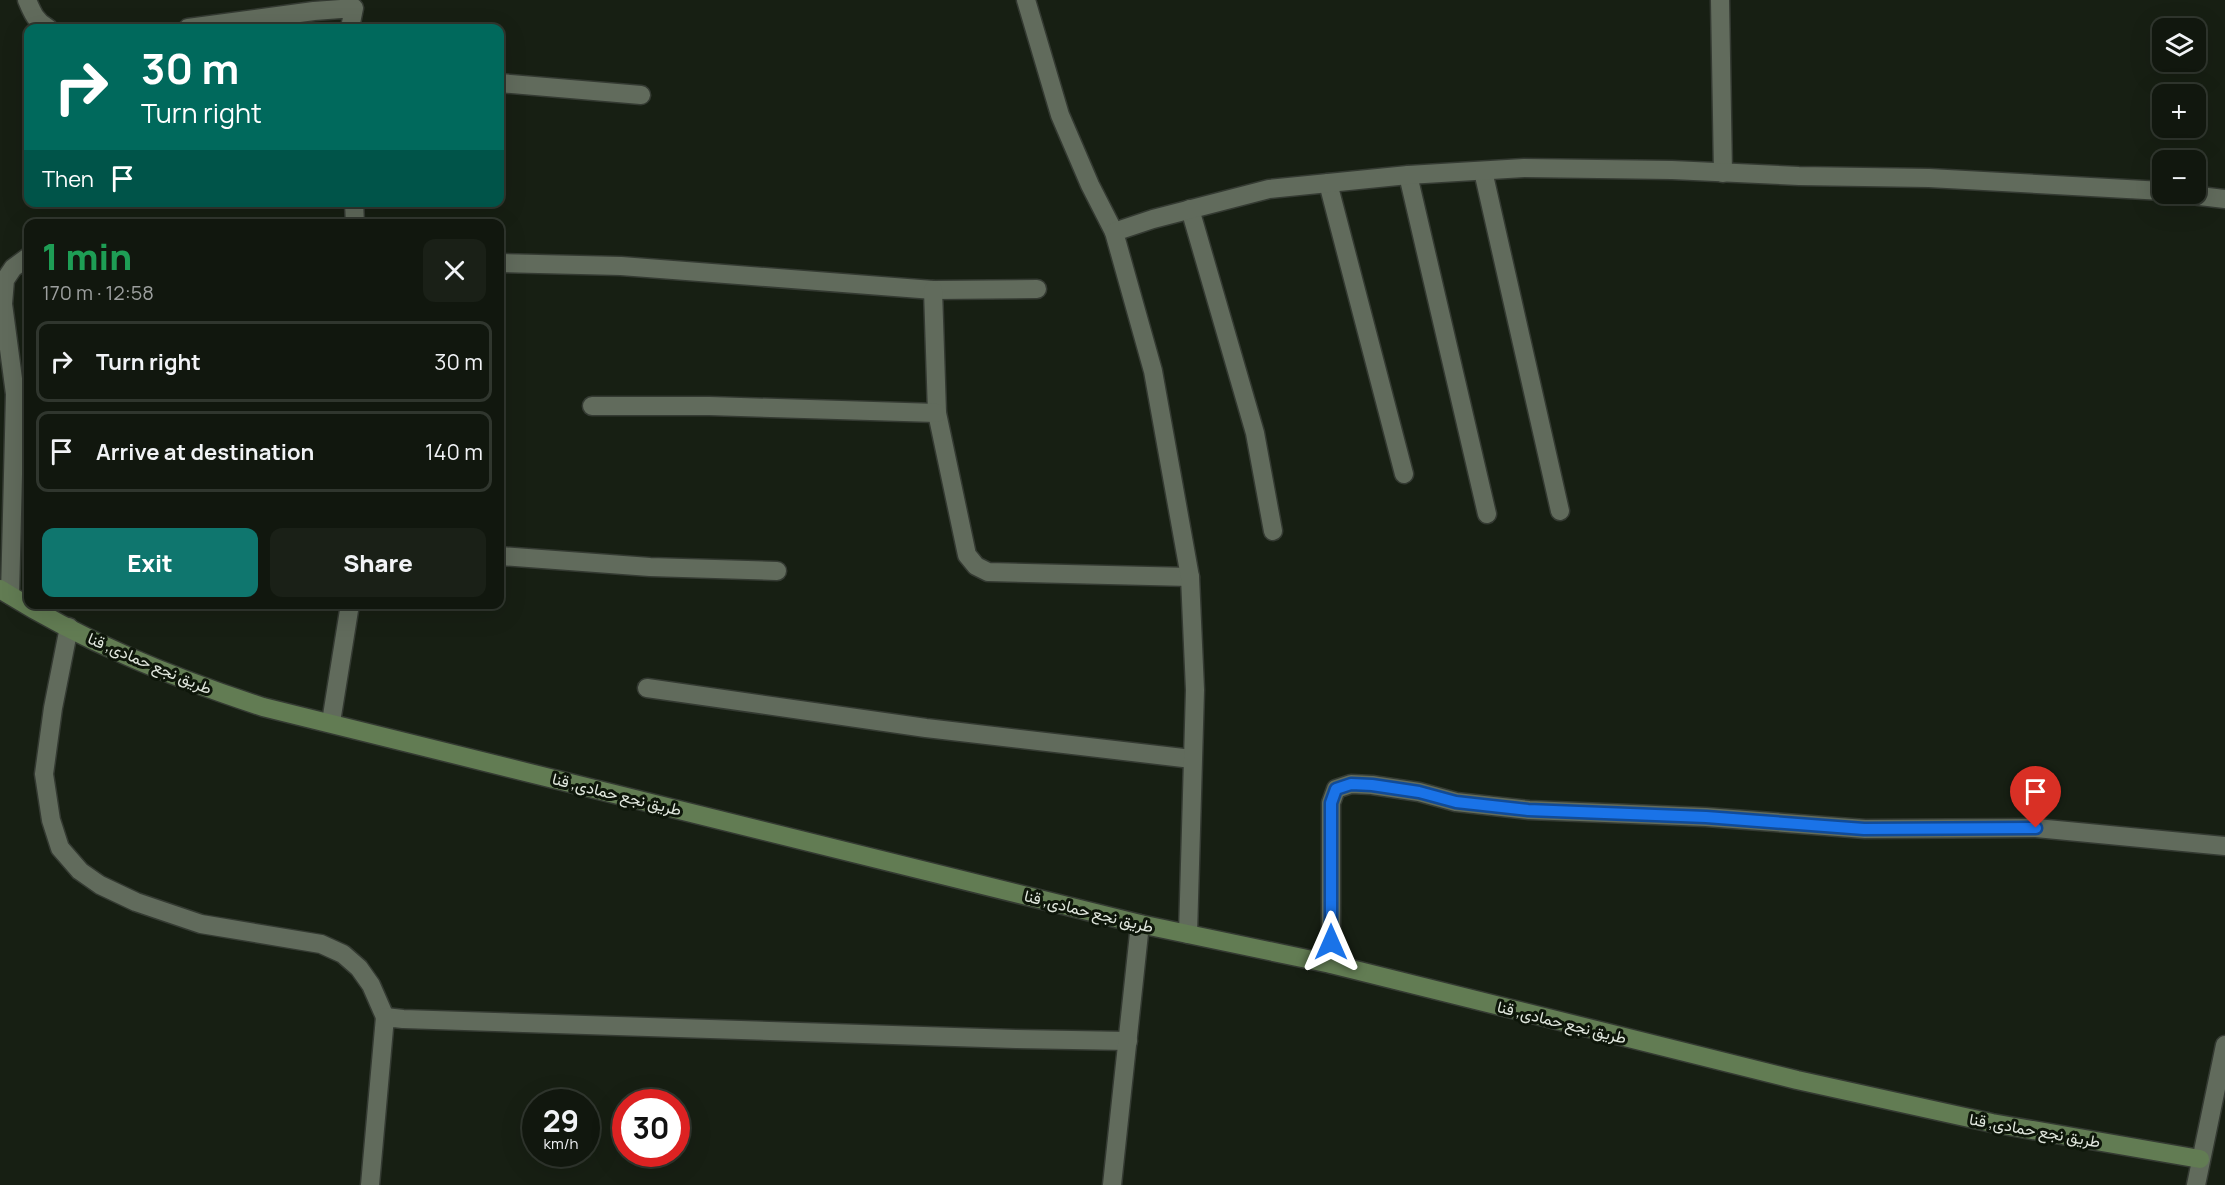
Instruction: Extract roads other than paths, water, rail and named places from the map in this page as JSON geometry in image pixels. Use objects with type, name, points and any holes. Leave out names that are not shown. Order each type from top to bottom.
[{"type":"main road","name":"طريق نجع حمادى, قنا","points":[[5,592],[24,602]]},
{"type":"main road","name":"طريق نجع حمادى, قنا","points":[[36,609],[131,659],[196,685],[263,707],[1140,924],[1331,964],[1894,1103],[1992,1123],[2200,1159]]},
{"type":"street","points":[[27,0],[32,14],[40,24]]},
{"type":"street","points":[[1026,0],[1060,115],[1090,185],[1114,232],[1154,371],[1190,577],[1195,690],[1188,934]]},
{"type":"street","points":[[1720,0],[1723,172]]},
{"type":"street","points":[[220,24],[314,12],[356,4],[351,24]]},
{"type":"street","points":[[504,83],[641,95]]},
{"type":"street","points":[[1114,232],[1190,209],[1269,189],[1408,175],[1524,168],[1929,178],[2152,190]]},
{"type":"street","points":[[1483,171],[1560,511]]},
{"type":"street","points":[[1408,175],[1487,514]]},
{"type":"street","points":[[1328,183],[1404,474]]},
{"type":"street","points":[[2206,197],[2225,199]]},
{"type":"street","points":[[1190,209],[1255,433],[1273,531]]},
{"type":"street","points":[[5,592],[15,394],[3,304],[5,280],[13,268],[24,260]]},
{"type":"street","points":[[504,263],[621,266],[933,290],[1037,289]]},
{"type":"street","points":[[933,290],[937,413],[967,555],[976,566],[988,572],[1190,577]]},
{"type":"street","points":[[592,406],[709,406],[937,413]]},
{"type":"street","points":[[504,556],[650,567],[777,571]]},
{"type":"street","points":[[331,723],[349,609]]},
{"type":"street","points":[[69,627],[53,708],[45,774],[51,820],[60,848],[80,871],[100,885],[136,902],[201,924],[321,944],[343,954],[359,968],[371,985],[385,1017],[370,1185]]},
{"type":"street","points":[[647,688],[926,728],[1192,759]]},
{"type":"street","points":[[1331,964],[1331,803],[1336,789],[1351,784],[1419,792],[1456,802],[1528,810],[1706,817],[1864,829],[2036,828],[2225,846]]},
{"type":"street","points":[[1112,1185],[1140,924]]},
{"type":"street","points":[[385,1017],[552,1025],[1128,1041]]},
{"type":"street","points":[[2196,1185],[2225,1045]]}]
